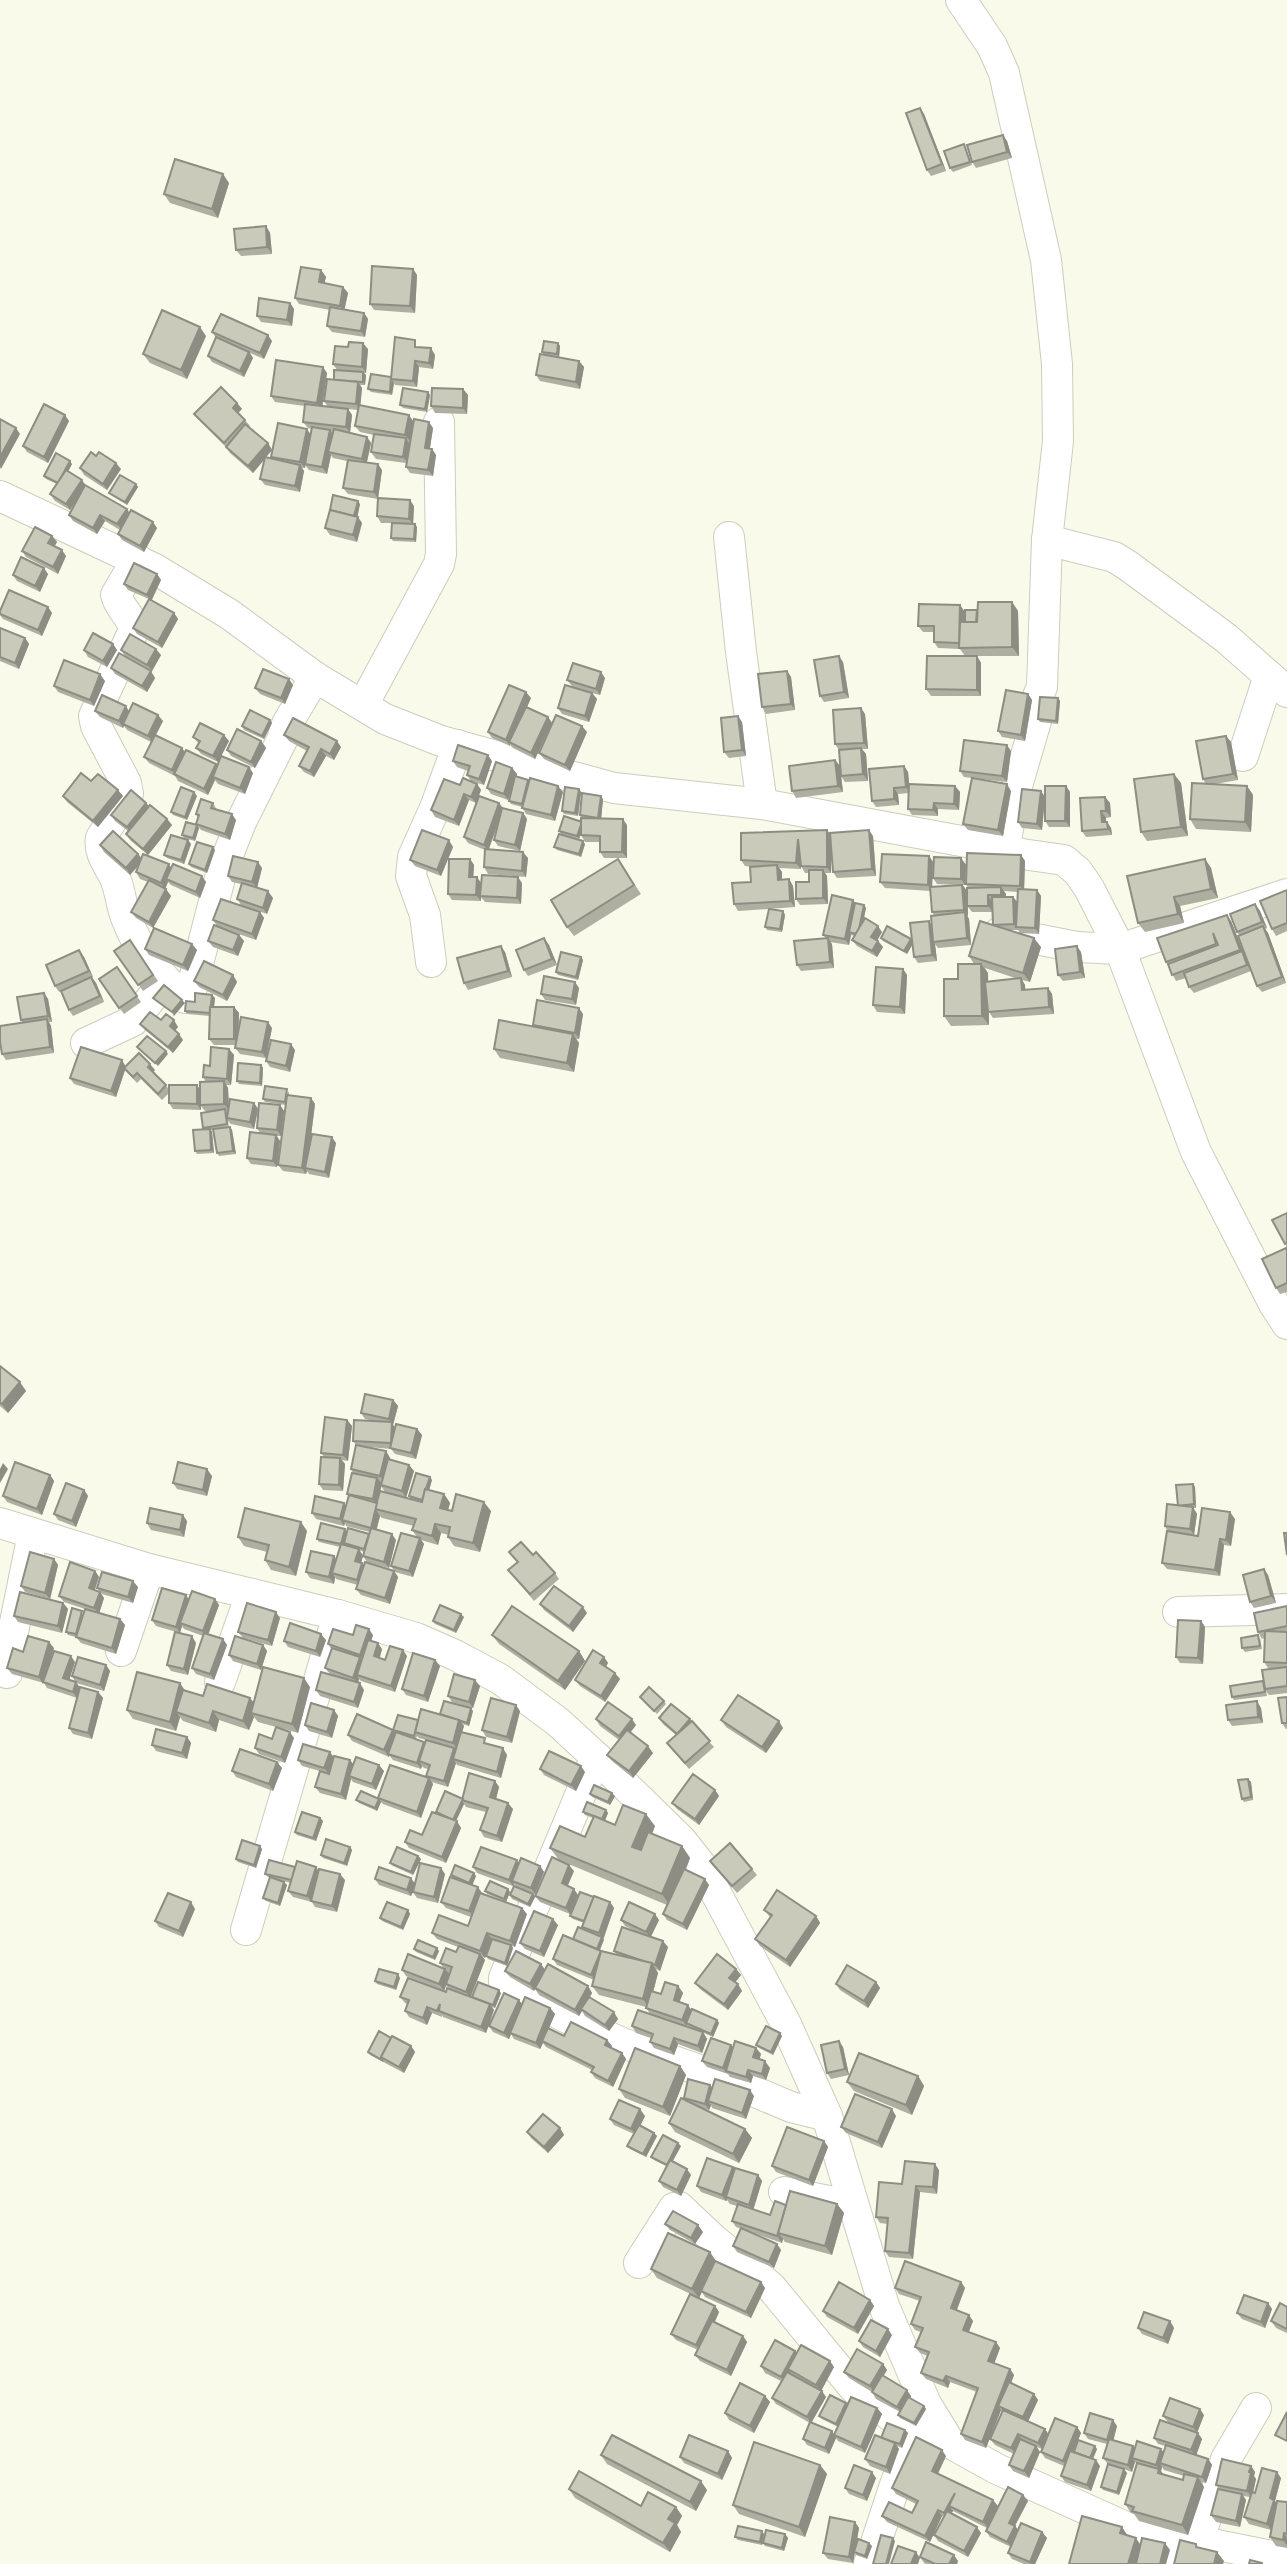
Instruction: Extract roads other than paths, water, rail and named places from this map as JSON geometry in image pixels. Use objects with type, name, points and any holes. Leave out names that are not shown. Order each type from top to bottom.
[{"type":"street","points":[[961,0],[1000,60],[1046,260],[1057,364],[1058,441],[1047,540],[1041,687],[1036,721],[1015,793],[1004,849]]},
{"type":"street","points":[[363,705],[439,564],[439,422]]},
{"type":"street","points":[[0,496],[137,559],[229,614],[315,677],[385,719],[441,741],[614,788],[762,804],[1064,860],[1071,864],[1089,888],[1120,949],[1196,1152],[1287,1324]]},
{"type":"street","points":[[729,537],[741,652],[762,804]]},
{"type":"street","points":[[1047,540],[1114,557],[1127,565],[1226,638],[1278,684],[1243,756]]},
{"type":"street","points":[[137,559],[116,595],[134,630],[94,716],[96,726],[126,783],[128,794],[101,838],[100,846],[118,887],[127,920],[145,955],[165,981],[185,998],[190,997],[222,870],[231,845],[282,740],[287,724],[315,677]]},
{"type":"street","points":[[431,962],[425,915],[411,876],[413,857],[435,808],[458,745]]},
{"type":"street","points":[[1000,932],[1077,947],[1120,949],[1287,894]]},
{"type":"street","points":[[86,1043],[133,1021],[165,981]]},
{"type":"street","points":[[0,1524],[149,1569],[338,1615],[416,1638],[500,1679],[558,1722],[596,1757],[681,1840],[701,1865],[786,2024],[827,2116],[884,2306],[926,2404],[950,2443]]},
{"type":"street","points":[[7,1673],[33,1534]]},
{"type":"street","points":[[121,1651],[149,1569]]},
{"type":"street","points":[[220,1682],[251,1594]]},
{"type":"street","points":[[1178,1612],[1287,1609]]},
{"type":"street","points":[[246,1930],[338,1615]]},
{"type":"street","points":[[596,1757],[504,1978],[504,1984],[622,2043],[722,2078],[791,2108],[827,2116]]},
{"type":"street","points":[[784,2192],[853,2206]]},
{"type":"street","points":[[639,2263],[674,2208],[681,2208],[771,2287],[854,2388],[915,2432],[933,2440],[950,2443],[997,2469],[1139,2533],[1180,2548],[1287,2559]]},
{"type":"street","points":[[1180,2548],[1214,2499],[1226,2459],[1256,2408]]},
{"type":"street","points":[[869,2564],[915,2432]]}]
